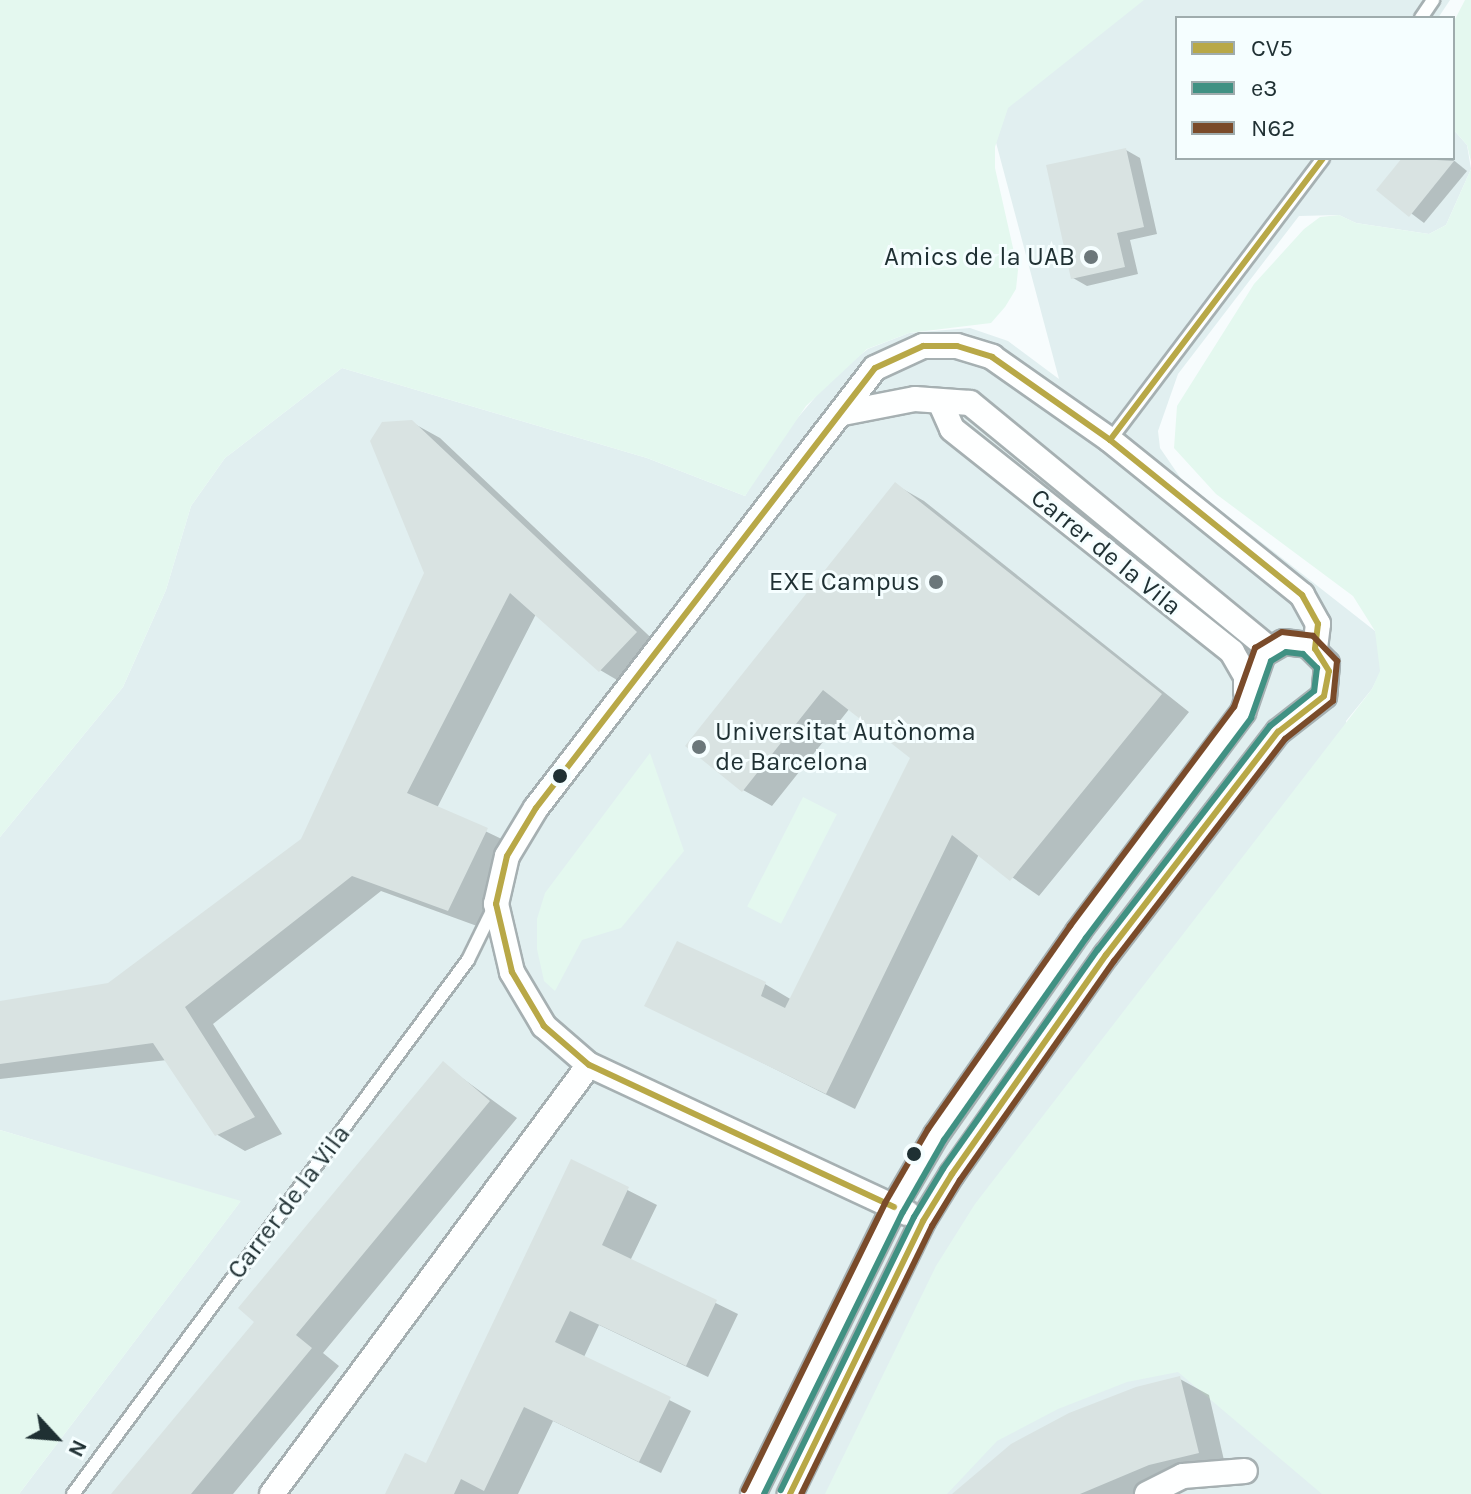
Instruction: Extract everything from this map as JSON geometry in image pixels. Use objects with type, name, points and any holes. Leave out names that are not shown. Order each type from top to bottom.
[{"type":"street","name":"Carrer de la Vila","points":[[790,1494],[923,1221],[1106,955],[1278,732],[1324,696],[1329,671],[1315,649],[1318,624],[1302,595],[1110,440],[992,357],[957,346],[923,346],[895,355],[875,368],[536,808],[507,856],[496,904],[520,986],[544,1026],[589,1065],[923,1221]]},
{"type":"street","name":"Carrer de la Vila","points":[[843,413],[915,399],[941,404],[970,403],[1269,649]]},
{"type":"street","name":"Carrer de la Vila","points":[[941,404],[952,429],[1232,652],[1246,676],[1243,712]]},
{"type":"street","points":[[753,1494],[894,1207],[936,1135],[1078,932],[1243,712],[1253,691],[1255,668],[1269,649],[1292,641],[1315,649]]},
{"type":"street","points":[[272,1494],[589,1065]]},
{"type":"street","points":[[1147,1494],[1183,1476],[1245,1471],[1224,1494]]},
{"type":"lane","points":[[1110,440],[1321,160]]},
{"type":"lane","name":"Carrer de la Vila","points":[[73,1494],[468,960],[496,904]]},
{"type":"shaded area","name":"Universitat Autònoma de Barcelona","points":[[1142,0],[1450,0],[1439,16],[1175,16],[1175,160],[1455,160],[1455,131],[1467,145],[1471,169],[1446,225],[1429,234],[1356,223],[1339,215],[1299,216],[1178,374],[1158,431],[1160,448],[1182,480],[1375,631],[1381,650],[1381,671],[1372,689],[1346,721],[1471,1494],[19,1494],[240,1202],[0,1130],[0,837],[123,687],[166,590],[191,506],[225,458],[342,368],[647,458],[745,496],[777,442],[835,374],[868,349],[909,333],[970,328],[1008,341],[1059,379],[990,120]]},
{"type":"green space","points":[[0,0],[1144,0],[1008,108],[995,147],[995,168],[1018,270],[1016,289],[1005,307],[991,323],[909,333],[867,349],[806,406],[745,496],[647,458],[342,368],[225,458],[191,506],[166,590],[123,687],[0,837]]},
{"type":"green space","points":[[1465,0],[1471,0],[1471,162],[1467,145],[1455,131],[1455,19]]},
{"type":"green space","points":[[1471,169],[1471,1494],[1322,1494],[1178,1372],[1127,1382],[1058,1409],[997,1441],[947,1494],[825,1494],[936,1266],[975,1204],[1372,689],[1380,671],[1375,631],[1353,596],[1216,494],[1174,448],[1177,406],[1254,284],[1304,229],[1320,217],[1339,215],[1356,223],[1429,234],[1446,225]]},
{"type":"green space","points":[[650,753],[684,851],[621,928],[582,940],[555,991],[544,981],[537,949],[537,919],[545,893]]},
{"type":"green space","points":[[803,797],[837,814],[781,924],[747,907]]},
{"type":"green space","points":[[0,1130],[241,1201],[19,1494],[0,1494]]},
{"type":"building","points":[[1126,148],[1144,227],[1117,233],[1125,267],[1071,279],[1046,165]]},
{"type":"building","points":[[1400,160],[1454,161],[1409,217],[1376,190]]},
{"type":"building","points":[[412,420],[637,632],[599,672],[510,593],[407,793],[488,828],[448,911],[352,876],[185,1007],[255,1117],[215,1136],[153,1043],[0,1064],[0,1001],[108,983],[301,839],[424,573],[370,441],[382,422]]},
{"type":"building","points":[[895,482],[1162,694],[1010,881],[952,835],[826,1094],[644,1006],[677,941],[766,982],[761,996],[785,1008],[910,758],[823,690],[742,792],[685,746]]},
{"type":"building","points":[[443,1061],[490,1101],[296,1335],[312,1348],[191,1494],[111,1494],[254,1322],[238,1308]]},
{"type":"building","points":[[571,1159],[629,1187],[602,1245],[717,1300],[686,1366],[570,1311],[555,1342],[671,1397],[639,1462],[524,1407],[484,1491],[461,1479],[454,1494],[385,1494],[405,1453],[426,1463]]},
{"type":"building","points":[[1180,1376],[1199,1453],[1149,1465],[1080,1494],[952,1494],[1011,1444],[1069,1413],[1136,1387]]},
{"type":"transit line","name":"CV5","points":[[1110,440],[1321,160]]},
{"type":"transit line","name":"CV5","points":[[894,1207],[589,1065],[544,1026],[512,972],[496,904],[507,856],[536,808],[875,368],[923,346],[957,346],[992,357],[1110,440],[1302,595],[1318,624],[1315,649]]},
{"type":"transit line","name":"N62","points":[[744,1490],[885,1203],[928,1129],[1070,926],[1234,707],[1255,648],[1282,632],[1313,636],[1337,661],[1333,701],[1285,739],[1114,961],[960,1180],[932,1226],[801,1494]]},
{"type":"transit line","name":"CV5","points":[[790,1494],[923,1221],[952,1174],[1106,955],[1278,732],[1324,696],[1329,671],[1315,649]]},
{"type":"transit line","name":"e3","points":[[764,1494],[903,1212],[944,1140],[1086,938],[1251,718],[1271,661],[1286,652],[1303,654],[1317,668],[1314,691],[1270,726],[1098,949],[943,1169],[914,1217],[781,1490]]},
{"type":"place","name":"Amics de la UAB","points":[[1091,257]]},
{"type":"place","name":"EXE Campus","points":[[936,582]]},
{"type":"place","name":"Universitat Autònoma de Barcelona","points":[[699,747]]}]
